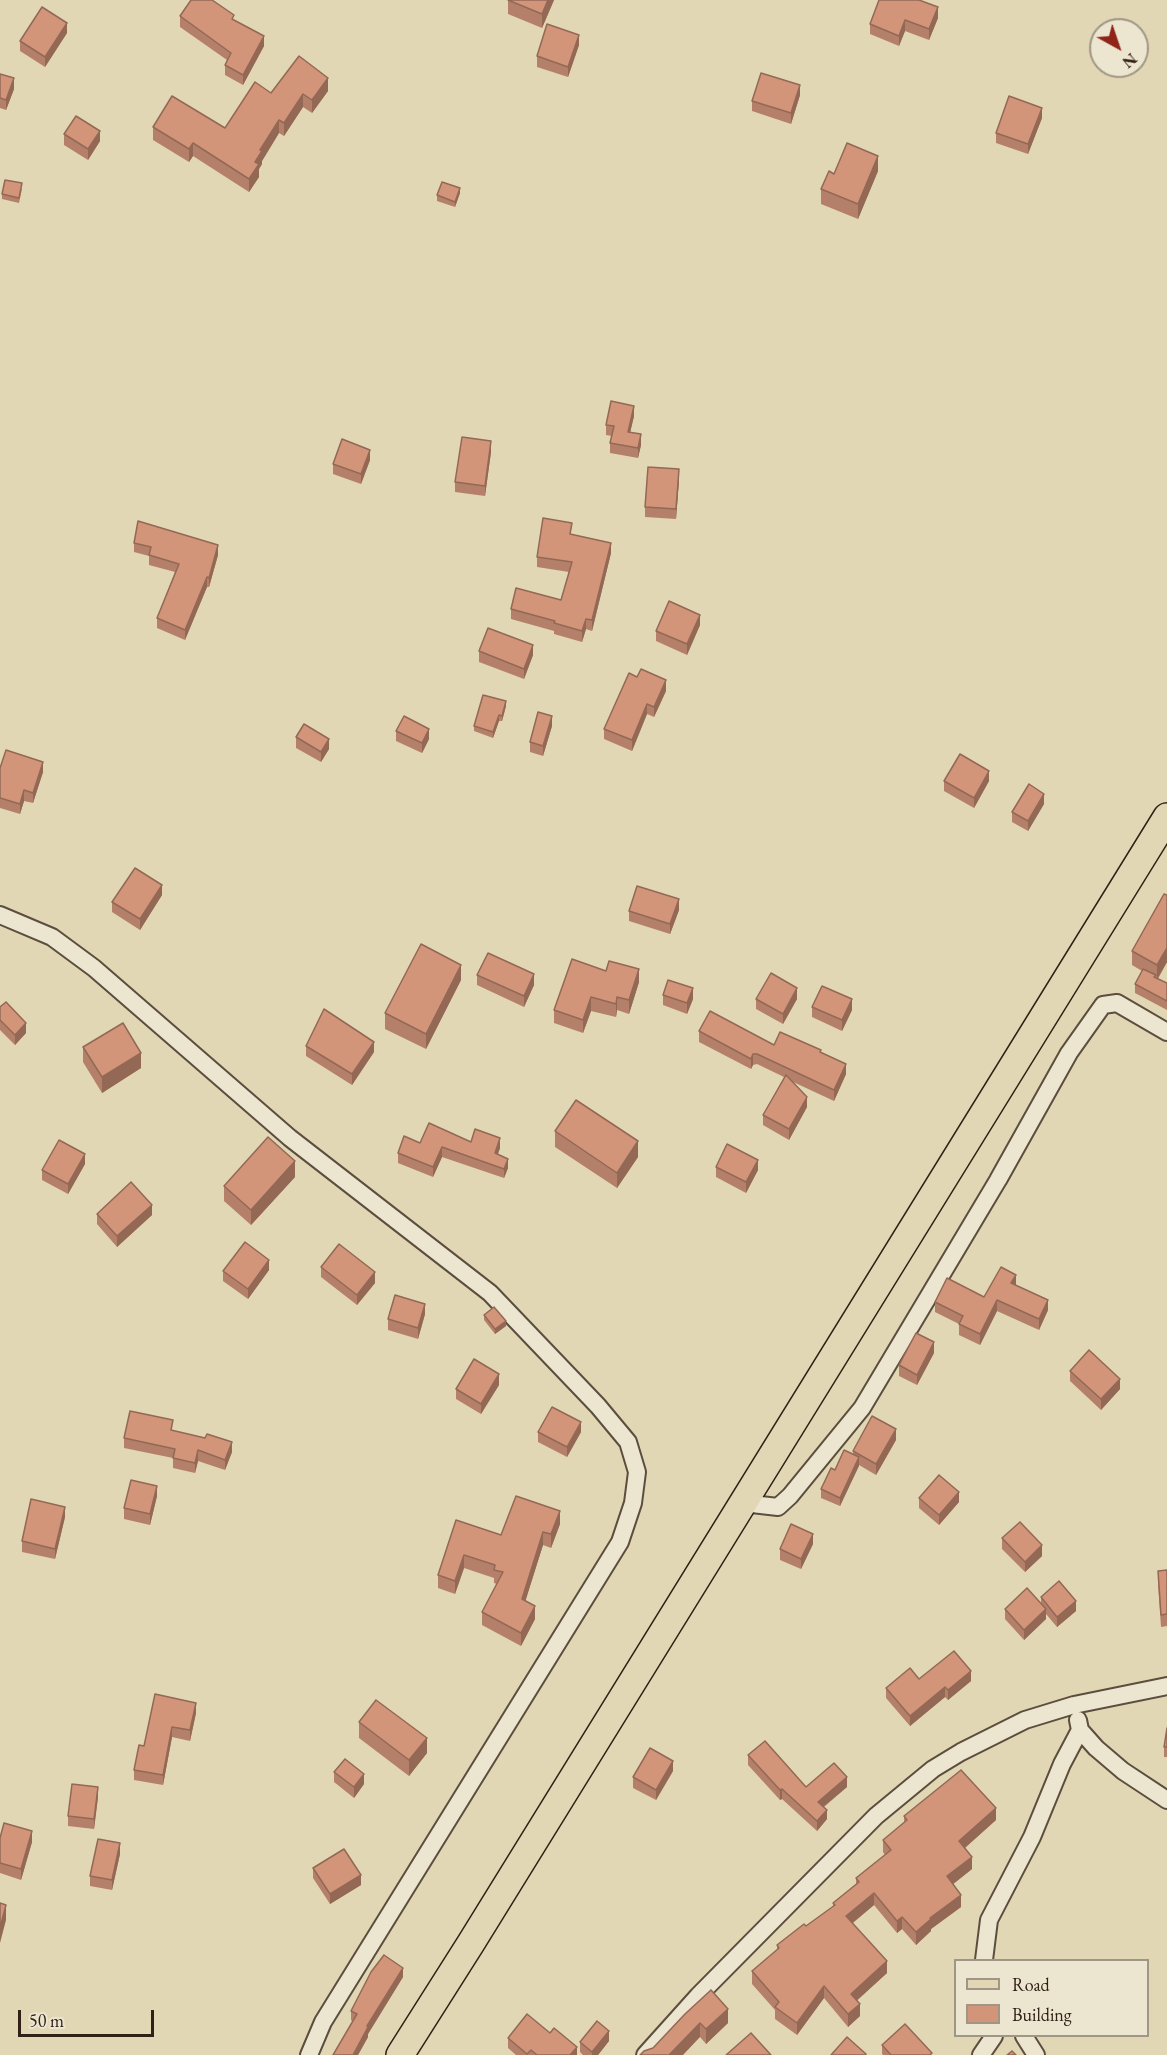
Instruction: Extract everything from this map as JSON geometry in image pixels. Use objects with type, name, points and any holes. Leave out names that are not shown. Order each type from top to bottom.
[{"type":"main road","points":[[400,2055],[1167,817]]},
{"type":"street","points":[[0,915],[52,937],[94,968],[290,1138],[490,1293],[598,1406],[628,1442],[637,1472],[633,1503],[620,1542],[323,2022],[309,2055]]},
{"type":"street","points":[[743,1503],[778,1507],[797,1488],[862,1408],[998,1180],[1069,1053],[1103,1005],[1117,1003],[1167,1032]]},
{"type":"street","points":[[645,2055],[698,1996],[876,1816],[925,1776],[961,1752],[1025,1720],[1074,1705],[1167,1686]]},
{"type":"street","points":[[1074,1705],[1080,1730],[1096,1748],[1123,1771],[1167,1800]]},
{"type":"street","points":[[984,1959],[989,1920],[1032,1837],[1062,1764],[1080,1730]]},
{"type":"street","points":[[981,2055],[993,2037]]},
{"type":"street","points":[[1025,2037],[1036,2055]]},
{"type":"building","points":[[191,0],[212,0],[234,15],[232,19],[264,36],[243,75],[225,65],[231,53],[180,16]]},
{"type":"building","points":[[508,0],[548,0],[542,14]]},
{"type":"building","points":[[879,0],[919,0],[938,7],[929,29],[905,20],[899,36],[870,24]]},
{"type":"building","points":[[42,7],[67,23],[45,57],[20,41]]},
{"type":"building","points":[[547,24],[579,35],[568,67],[537,56]]},
{"type":"building","points":[[299,56],[328,78],[312,100],[303,94],[284,123],[279,120],[260,150],[262,151],[255,162],[259,164],[249,179],[193,143],[189,149],[153,127],[172,96],[225,128],[255,82],[271,93]]},
{"type":"building","points":[[761,73],[800,85],[791,113],[752,101]]},
{"type":"building","points":[[0,74],[14,78],[6,100],[0,98]]},
{"type":"building","points":[[1009,96],[1042,108],[1028,144],[996,133]]},
{"type":"building","points":[[76,116],[100,131],[88,149],[64,134]]},
{"type":"building","points":[[847,143],[878,156],[858,204],[821,189],[829,171],[834,174]]},
{"type":"building","points":[[5,180],[22,183],[19,198],[2,194]]},
{"type":"building","points":[[442,182],[460,188],[455,202],[437,195]]},
{"type":"building","points":[[611,401],[634,406],[628,432],[641,434],[638,448],[610,443],[614,426],[606,425]]},
{"type":"building","points":[[462,437],[491,441],[485,486],[455,482]]},
{"type":"building","points":[[342,439],[370,450],[361,474],[333,464]]},
{"type":"building","points":[[648,467],[679,469],[676,509],[645,507]]},
{"type":"building","points":[[543,518],[572,523],[570,534],[611,543],[592,620],[586,619],[582,631],[511,609],[516,588],[561,600],[572,562],[537,557]]},
{"type":"building","points":[[138,521],[218,545],[209,578],[207,577],[185,630],[157,618],[179,564],[149,555],[151,547],[134,543]]},
{"type":"building","points":[[669,601],[700,615],[687,644],[656,631]]},
{"type":"building","points":[[488,628],[533,645],[524,669],[479,651]]},
{"type":"building","points":[[641,669],[666,680],[654,707],[647,704],[632,740],[604,729],[629,673],[637,677]]},
{"type":"building","points":[[483,695],[506,701],[502,716],[499,715],[493,732],[474,726]]},
{"type":"building","points":[[538,712],[552,716],[543,746],[530,742]]},
{"type":"building","points":[[404,716],[429,729],[422,743],[396,731]]},
{"type":"building","points":[[304,724],[329,739],[321,752],[296,737]]},
{"type":"building","points":[[6,750],[43,762],[33,793],[24,790],[20,804],[0,798],[0,768]]},
{"type":"building","points":[[960,754],[989,771],[974,798],[944,781]]},
{"type":"building","points":[[1029,784],[1044,794],[1028,821],[1012,812]]},
{"type":"building","points":[[135,868],[162,885],[140,919],[112,902]]},
{"type":"building","points":[[637,886],[679,899],[670,924],[629,911]]},
{"type":"building","points":[[1164,894],[1167,895],[1167,948],[1157,965],[1132,951]]},
{"type":"building","points":[[421,944],[461,965],[426,1034],[385,1013]]},
{"type":"building","points":[[488,953],[534,974],[524,996],[477,975]]},
{"type":"building","points":[[572,959],[606,971],[609,961],[639,969],[629,1000],[617,997],[616,1004],[591,997],[583,1020],[554,1010]]},
{"type":"building","points":[[1143,969],[1167,983],[1167,1001],[1135,984]]},
{"type":"building","points":[[771,973],[797,988],[783,1014],[756,999]]},
{"type":"building","points":[[668,980],[693,988],[687,1003],[663,995]]},
{"type":"building","points":[[822,986],[852,999],[842,1020],[812,1007]]},
{"type":"building","points":[[6,1002],[26,1023],[15,1035],[0,1020],[0,1007]]},
{"type":"building","points":[[324,1009],[374,1042],[352,1074],[306,1046]]},
{"type":"building","points":[[710,1011],[774,1045],[780,1032],[846,1064],[834,1090],[757,1054],[753,1054],[751,1059],[699,1031]]},
{"type":"building","points":[[123,1023],[141,1053],[102,1077],[83,1047]]},
{"type":"building","points":[[786,1075],[807,1097],[789,1129],[763,1115]]},
{"type":"building","points":[[576,1100],[638,1141],[617,1173],[555,1131]]},
{"type":"building","points":[[429,1123],[471,1142],[475,1129],[500,1138],[495,1153],[508,1159],[504,1169],[442,1147],[433,1167],[398,1153],[404,1136],[420,1143]]},
{"type":"building","points":[[268,1137],[295,1161],[251,1210],[224,1186]]},
{"type":"building","points":[[59,1140],[85,1154],[68,1184],[42,1170]]},
{"type":"building","points":[[727,1144],[758,1160],[746,1182],[716,1167]]},
{"type":"building","points":[[131,1182],[152,1205],[117,1236],[97,1214]]},
{"type":"building","points":[[245,1242],[269,1260],[248,1289],[223,1271]]},
{"type":"building","points":[[339,1244],[375,1272],[357,1295],[321,1267]]},
{"type":"building","points":[[1001,1267],[1016,1275],[1011,1283],[1048,1300],[1039,1319],[997,1300],[980,1334],[959,1324],[963,1316],[935,1302],[947,1278],[984,1297]]},
{"type":"building","points":[[395,1295],[425,1304],[418,1328],[388,1319]]},
{"type":"building","points":[[494,1307],[506,1321],[495,1329],[484,1315]]},
{"type":"building","points":[[916,1333],[934,1342],[917,1375],[899,1365]]},
{"type":"building","points":[[1089,1350],[1120,1379],[1101,1399],[1070,1371]]},
{"type":"building","points":[[474,1359],[499,1374],[481,1404],[456,1389]]},
{"type":"building","points":[[552,1407],[581,1422],[567,1447],[538,1432]]},
{"type":"building","points":[[130,1411],[173,1420],[171,1430],[205,1438],[207,1434],[232,1442],[225,1460],[198,1450],[195,1463],[173,1458],[175,1449],[124,1438]]},
{"type":"building","points":[[872,1416],[896,1429],[876,1464],[853,1451]]},
{"type":"building","points":[[844,1450],[859,1457],[840,1498],[821,1489],[831,1468],[835,1470]]},
{"type":"building","points":[[939,1475],[959,1492],[939,1515],[919,1498]]},
{"type":"building","points":[[131,1480],[157,1486],[150,1514],[124,1508]]},
{"type":"building","points":[[516,1496],[560,1511],[551,1534],[543,1532],[522,1599],[535,1606],[521,1633],[482,1612],[503,1572],[494,1570],[495,1565],[464,1555],[455,1581],[438,1575],[456,1520],[501,1535]]},
{"type":"building","points":[[31,1499],[65,1507],[55,1549],[22,1541]]},
{"type":"building","points":[[1020,1522],[1042,1545],[1025,1562],[1002,1538]]},
{"type":"building","points":[[791,1524],[813,1534],[801,1559],[780,1549]]},
{"type":"building","points":[[1167,1570],[1167,1614],[1161,1615],[1158,1571]]},
{"type":"building","points":[[1059,1581],[1076,1601],[1057,1617],[1041,1597]]},
{"type":"building","points":[[1027,1588],[1046,1609],[1024,1630],[1005,1609]]},
{"type":"building","points":[[954,1651],[971,1671],[948,1690],[945,1687],[910,1716],[886,1688],[910,1668],[919,1679]]},
{"type":"building","points":[[155,1694],[196,1703],[190,1730],[172,1727],[163,1775],[134,1770],[139,1745],[144,1746]]},
{"type":"building","points":[[376,1700],[427,1738],[409,1760],[359,1722]]},
{"type":"building","points":[[1167,1728],[1167,1747],[1164,1747]]},
{"type":"building","points":[[765,1741],[806,1787],[834,1763],[847,1777],[818,1802],[827,1810],[817,1821],[782,1789],[780,1790],[748,1755]]},
{"type":"building","points":[[650,1748],[673,1761],[656,1790],[633,1777]]},
{"type":"building","points":[[345,1759],[364,1774],[354,1787],[334,1772]]},
{"type":"building","points":[[961,1770],[996,1808],[959,1841],[972,1857],[947,1876],[961,1895],[930,1918],[916,1932],[902,1917],[897,1921],[874,1893],[846,1916],[887,1961],[851,1994],[860,2004],[848,2014],[824,1986],[797,2023],[775,2007],[779,2002],[752,1971],[779,1948],[777,1945],[804,1924],[806,1926],[835,1905],[833,1903],[859,1882],[856,1878],[891,1850],[883,1840],[907,1820],[904,1816]]},
{"type":"building","points":[[72,1784],[98,1787],[94,1819],[68,1816]]},
{"type":"building","points":[[4,1823],[32,1831],[21,1869],[0,1863],[0,1838]]},
{"type":"building","points":[[98,1839],[120,1843],[112,1880],[90,1876]]},
{"type":"building","points":[[344,1849],[361,1875],[330,1894],[313,1868]]},
{"type":"building","points":[[0,1903],[6,1905],[0,1928]]},
{"type":"building","points":[[384,1955],[403,1968],[367,2026],[353,2055],[333,2055],[357,2014],[351,2011],[371,1972]]},
{"type":"building","points":[[711,1990],[728,2009],[706,2029],[700,2023],[669,2055],[640,2055],[653,2048]]},
{"type":"building","points":[[527,2014],[550,2033],[554,2028],[577,2047],[570,2055],[537,2055],[531,2050],[527,2054],[508,2038]]},
{"type":"building","points":[[597,2021],[609,2031],[592,2052],[580,2042]]},
{"type":"building","points":[[905,2024],[932,2053],[930,2055],[891,2055],[882,2045]]},
{"type":"building","points":[[751,2033],[771,2055],[726,2055]]},
{"type":"building","points":[[847,2037],[866,2054],[831,2055]]}]
